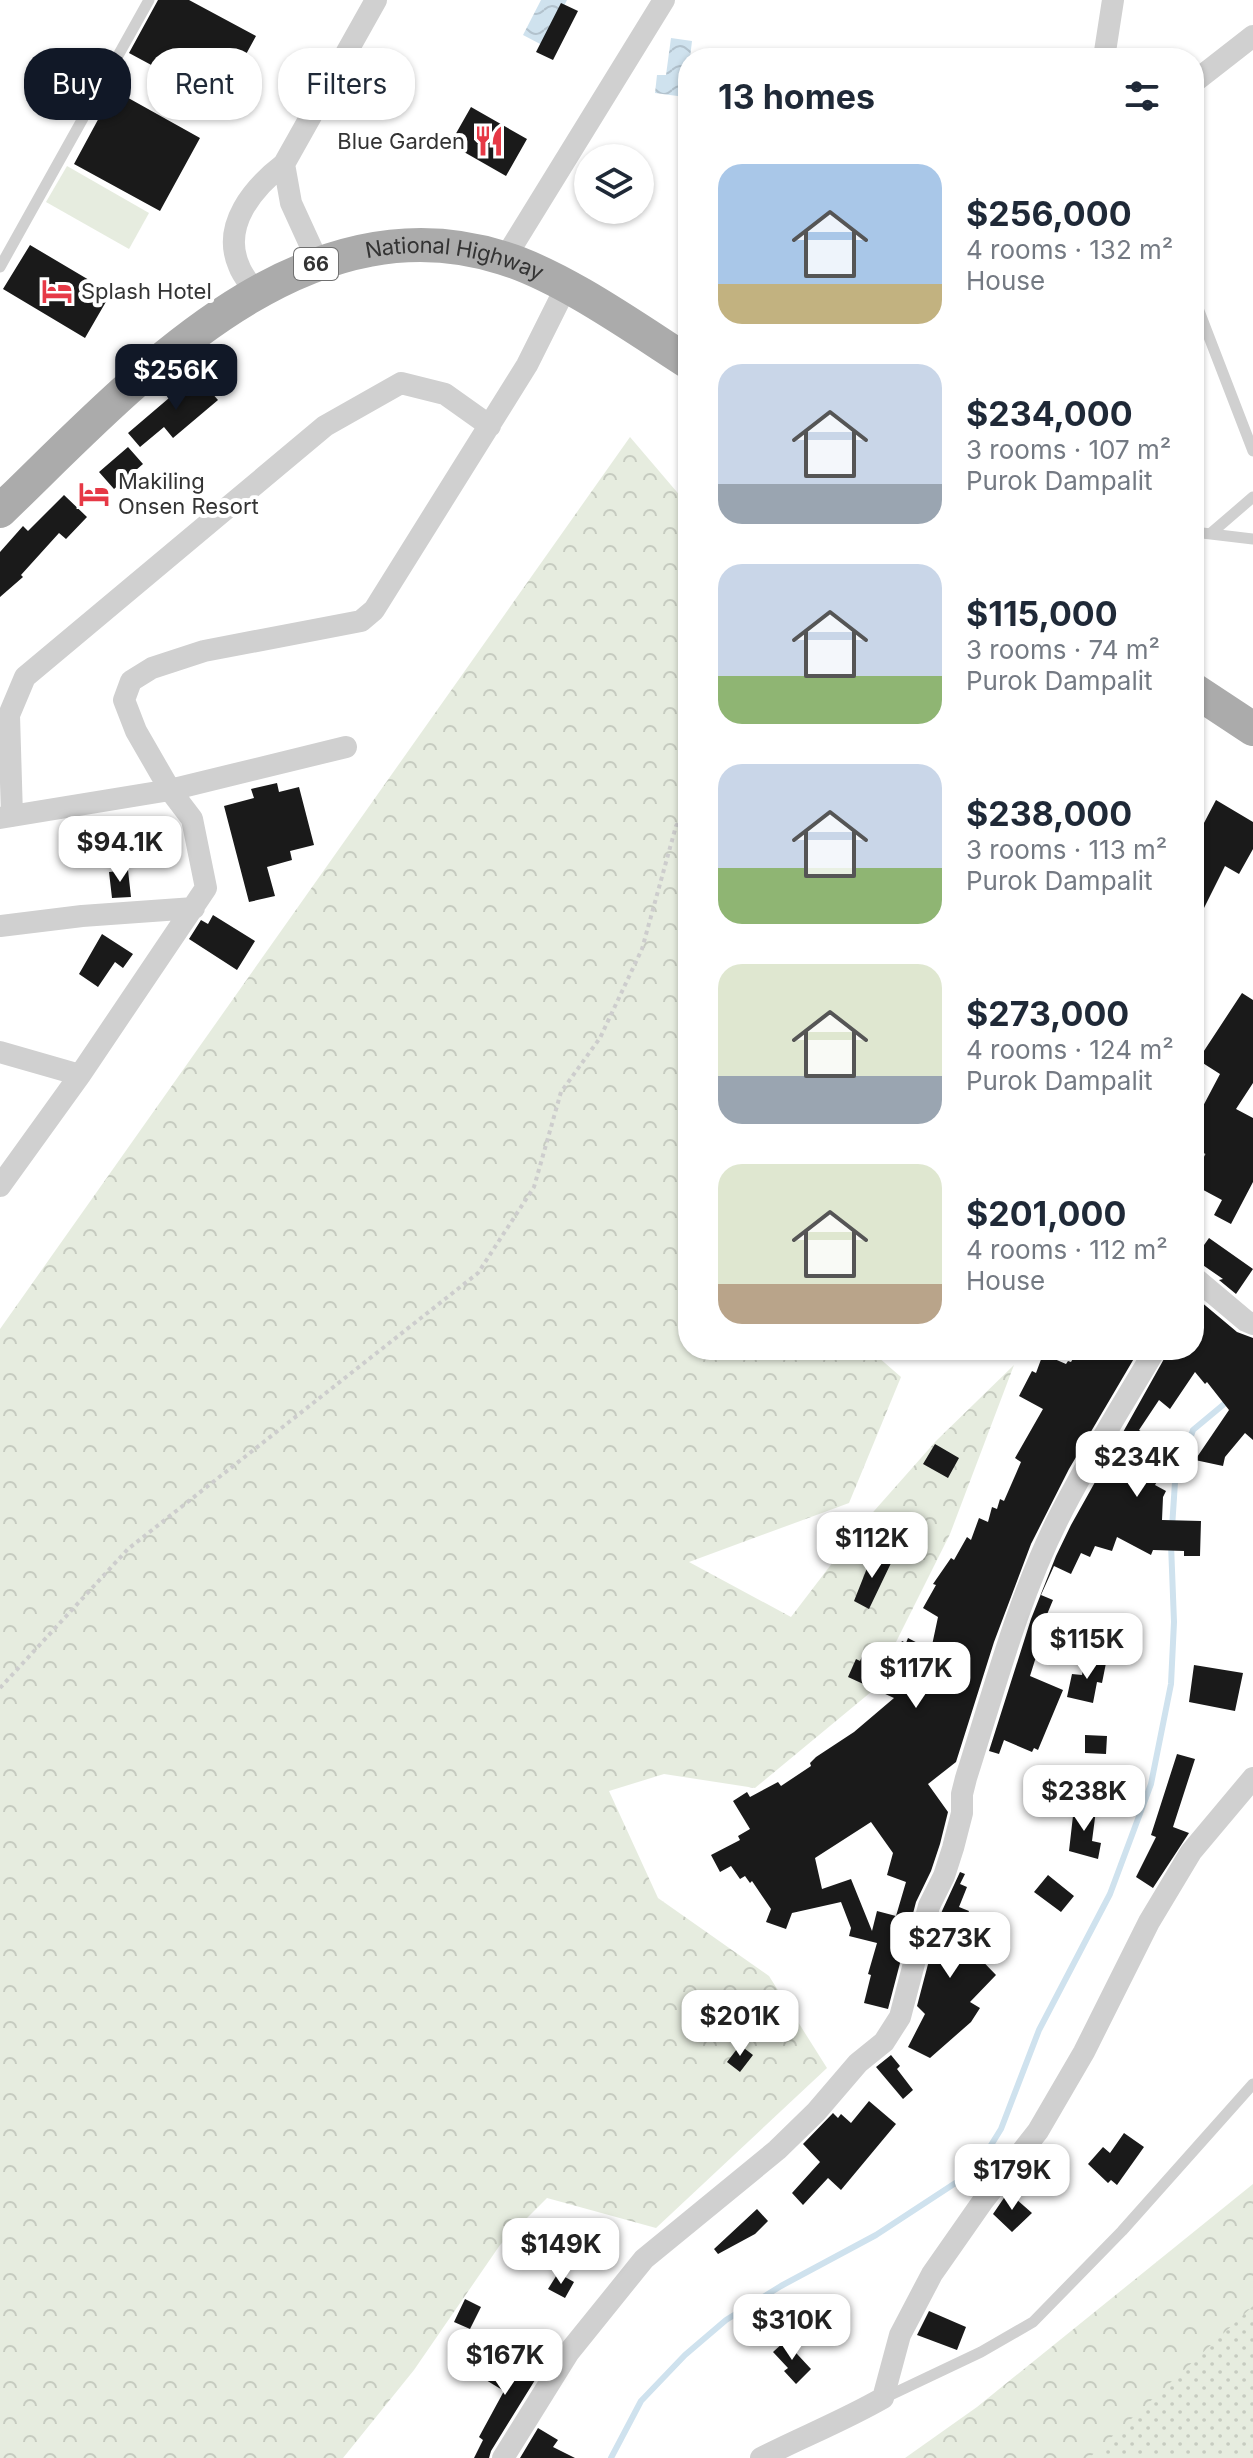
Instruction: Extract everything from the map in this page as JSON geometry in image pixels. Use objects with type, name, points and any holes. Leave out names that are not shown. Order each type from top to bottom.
[{"type":"main road","name":"National Highway","points":[[0,511],[167,353],[256,293],[318,262],[388,248],[447,244],[505,258],[566,287],[678,356]]},
{"type":"main road","points":[[1204,697],[1253,729]]},
{"type":"street","points":[[256,293],[238,265],[233,238],[251,195],[284,164],[376,0]]},
{"type":"street","points":[[505,258],[664,0]]},
{"type":"street","points":[[1106,48],[1113,0]]},
{"type":"street","points":[[1204,74],[1253,36]]},
{"type":"street","points":[[284,164],[291,203],[318,262]]},
{"type":"street","points":[[0,1186],[80,1075],[206,888],[192,819],[170,790],[136,731],[124,700],[131,681],[152,668],[204,651],[361,621],[374,610],[527,365],[566,287]]},
{"type":"street","points":[[346,747],[170,790],[6,817],[9,715],[25,677],[325,426],[401,383],[445,394],[490,426]]},
{"type":"street","points":[[0,926],[194,908]]},
{"type":"street","points":[[0,1052],[80,1075]]},
{"type":"street","points":[[1204,1286],[1253,1324]]},
{"type":"street","points":[[503,2458],[569,2352],[644,2259],[777,2150],[816,2112],[858,2063],[884,2042],[900,2017],[929,1906],[953,1848],[962,1813],[966,1778],[1017,1616],[1057,1521],[1119,1407],[1149,1360]]},
{"type":"street","points":[[761,2458],[805,2435],[848,2418],[883,2398],[900,2335],[932,2274],[983,2201],[1038,2131],[1084,2052],[1149,1922],[1191,1852],[1253,1778]]},
{"type":"lane","points":[[0,267],[149,0]]},
{"type":"lane","points":[[1204,324],[1253,451]]},
{"type":"lane","points":[[1210,534],[1253,497]]},
{"type":"lane","points":[[1204,533],[1253,539]]},
{"type":"lane","points":[[883,2398],[981,2352],[1033,2322],[1122,2231],[1253,2084]]},
{"type":"path","points":[[0,1688],[128,1549],[478,1273],[534,1187],[561,1092],[600,1038],[642,949],[678,823]]},
{"type":"green space","points":[[67,166],[149,213],[129,249],[46,202]]},
{"type":"green space","points":[[630,437],[678,493],[678,1360],[881,1360],[901,1377],[849,1503],[689,1562],[791,1617],[859,1528],[936,1441],[1014,1365],[950,1534],[871,1692],[755,1788],[664,1774],[609,1791],[658,1898],[769,1976],[827,2068],[656,2228],[547,2198],[500,2245],[414,2370],[343,2458],[0,2458],[0,1329]]},
{"type":"green space","points":[[1253,2184],[1253,2458],[905,2458],[977,2407]]},
{"type":"green space","points":[[1253,2306],[1253,2458],[1089,2458]]},
{"type":"water","points":[[541,0],[567,0],[544,46],[523,35]]},
{"type":"water","points":[[671,38],[692,41],[691,48],[678,48],[678,96],[655,93],[657,75],[666,75]]},
{"type":"building","points":[[158,0],[189,0],[256,36],[249,48],[147,48],[147,63],[131,54]]},
{"type":"building","points":[[561,3],[578,11],[553,60],[536,52]]},
{"type":"building","points":[[131,99],[147,108],[147,120],[168,120],[200,138],[160,211],[74,164],[98,120],[131,120]]},
{"type":"building","name":"Blue Garden","points":[[471,107],[527,139],[506,176],[450,144]]},
{"type":"building","name":"Splash Hotel","points":[[30,245],[111,293],[85,338],[3,289]]},
{"type":"building","points":[[196,375],[218,400],[173,438],[164,427],[140,447],[128,433]]},
{"type":"building","points":[[128,447],[143,464],[114,489],[99,472]]},
{"type":"building","points":[[64,495],[87,517],[66,539],[59,533],[21,575],[23,577],[0,597],[0,552],[23,526],[28,531]]},
{"type":"building","points":[[277,783],[279,792],[299,787],[314,845],[290,851],[292,860],[267,867],[275,896],[249,902],[224,806],[254,798],[251,789]]},
{"type":"building","points":[[1216,800],[1253,822],[1253,849],[1239,874],[1225,866],[1204,908],[1204,823]]},
{"type":"building","points":[[128,870],[131,897],[112,898],[109,872]]},
{"type":"building","points":[[213,915],[255,941],[237,970],[189,939],[201,920],[208,924]]},
{"type":"building","points":[[102,934],[133,954],[123,968],[115,962],[98,987],[79,974]]},
{"type":"building","points":[[1242,993],[1253,1000],[1253,1083],[1236,1109],[1253,1118],[1253,1182],[1231,1224],[1214,1215],[1222,1200],[1204,1190],[1204,1104],[1220,1074],[1204,1064],[1204,1051]]},
{"type":"building","points":[[1209,1238],[1253,1269],[1236,1294],[1219,1280],[1223,1279],[1204,1266],[1204,1245]]},
{"type":"building","points":[[1204,1304],[1237,1332],[1253,1338],[1253,1440],[1245,1433],[1225,1457],[1223,1466],[1195,1460],[1229,1410],[1195,1372],[1170,1409],[1159,1400],[1139,1430],[1174,1453],[1155,1485],[1166,1491],[1162,1520],[1201,1521],[1200,1556],[1184,1556],[1184,1551],[1153,1550],[1151,1555],[1117,1537],[1112,1551],[1095,1546],[1090,1557],[1081,1553],[1071,1574],[1054,1566],[1041,1595],[1053,1600],[1043,1624],[1046,1625],[1030,1676],[1063,1690],[1038,1750],[1034,1748],[1032,1752],[1004,1740],[999,1754],[989,1751],[1031,1619],[1056,1556],[1163,1360],[1204,1360]]},
{"type":"building","points":[[1041,1360],[1057,1360],[1066,1364],[1068,1361],[1133,1360],[1069,1469],[1031,1544],[994,1642],[956,1762],[928,1784],[948,1812],[940,1844],[916,1902],[888,2009],[864,2003],[877,1943],[849,1936],[851,1928],[841,1902],[792,1913],[786,1929],[766,1922],[771,1909],[752,1881],[750,1883],[745,1876],[740,1879],[731,1866],[720,1872],[711,1855],[740,1840],[738,1836],[750,1829],[733,1801],[747,1792],[750,1797],[778,1782],[781,1786],[811,1766],[816,1757],[854,1732],[894,1698],[848,1677],[856,1659],[860,1661],[864,1652],[890,1664],[902,1641],[906,1643],[908,1638],[931,1650],[938,1617],[923,1608],[936,1585],[933,1584],[951,1558],[954,1560],[967,1537],[971,1540],[979,1518],[988,1522],[992,1507],[997,1509],[1000,1499],[1004,1501],[1021,1462],[1015,1458],[1043,1409],[1019,1396],[1032,1371],[1036,1373]],"holes":[[[871,1822],[893,1853],[887,1875],[906,1882],[896,1916],[877,1911],[872,1931],[851,1879],[822,1889],[815,1858]]]},
{"type":"building","points":[[935,1444],[959,1458],[948,1478],[923,1464]]},
{"type":"building","points":[[873,1553],[892,1561],[869,1609],[854,1601]]},
{"type":"building","points":[[1085,1658],[1106,1663],[1102,1683],[1097,1682],[1093,1703],[1067,1697],[1072,1674],[1082,1675]]},
{"type":"building","points":[[1194,1665],[1243,1673],[1235,1711],[1189,1702]]},
{"type":"building","points":[[1085,1735],[1107,1736],[1106,1754],[1085,1753]]},
{"type":"building","points":[[1177,1754],[1195,1759],[1173,1827],[1189,1833],[1153,1888],[1136,1877],[1156,1837],[1151,1835]]},
{"type":"building","points":[[1074,1807],[1096,1810],[1092,1841],[1101,1843],[1098,1859],[1069,1851]]},
{"type":"building","points":[[960,1872],[965,1874],[960,1884],[967,1887],[959,1907],[969,1911],[960,1932],[971,1943],[968,1946],[996,1975],[970,2002],[980,2008],[971,2022],[930,2058],[908,2047],[925,2014],[917,2006],[942,1911]]},
{"type":"building","points":[[1048,1875],[1074,1896],[1061,1912],[1034,1892]]},
{"type":"building","points":[[740,2045],[753,2055],[740,2072],[727,2062]]},
{"type":"building","points":[[891,2055],[913,2090],[903,2099],[876,2067]]},
{"type":"building","points":[[869,2101],[896,2124],[841,2190],[828,2178],[803,2205],[792,2193],[820,2162],[803,2144],[833,2113],[838,2118],[841,2114],[851,2123]]},
{"type":"building","points":[[1124,2133],[1144,2147],[1117,2185],[1111,2180],[1108,2183],[1088,2164],[1103,2147],[1110,2153]]},
{"type":"building","points":[[1008,2192],[1032,2213],[1012,2232],[993,2214]]},
{"type":"building","points":[[757,2209],[768,2221],[755,2234],[718,2254],[714,2249]]},
{"type":"building","points":[[558,2273],[574,2282],[565,2298],[548,2289]]},
{"type":"building","points":[[465,2299],[481,2307],[470,2329],[454,2322]]},
{"type":"building","points":[[929,2311],[966,2327],[957,2350],[917,2335]]},
{"type":"building","points":[[785,2341],[811,2369],[796,2384],[784,2371],[788,2368],[773,2352]]},
{"type":"building","points":[[501,2353],[540,2372],[489,2458],[474,2458],[483,2440],[479,2437],[504,2391],[481,2377],[492,2356],[498,2359]]},
{"type":"building","points":[[538,2428],[558,2440],[553,2447],[575,2458],[520,2458]]},
{"type":"waterway","points":[[1172,1528],[1175,1482],[1193,1430],[1229,1400]]},
{"type":"waterway","points":[[611,2458],[641,2401],[685,2355],[726,2320],[781,2286],[876,2235],[960,2180],[983,2158],[1001,2129],[1039,2030],[1110,1894],[1151,1784],[1171,1684],[1174,1622],[1171,1544]]},
{"type":"place","name":"Blue Garden","points":[[489,141]]},
{"type":"place","name":"Splash Hotel","points":[[57,291]]},
{"type":"place","name":"Makiling Onsen Resort","points":[[94,494]]}]
